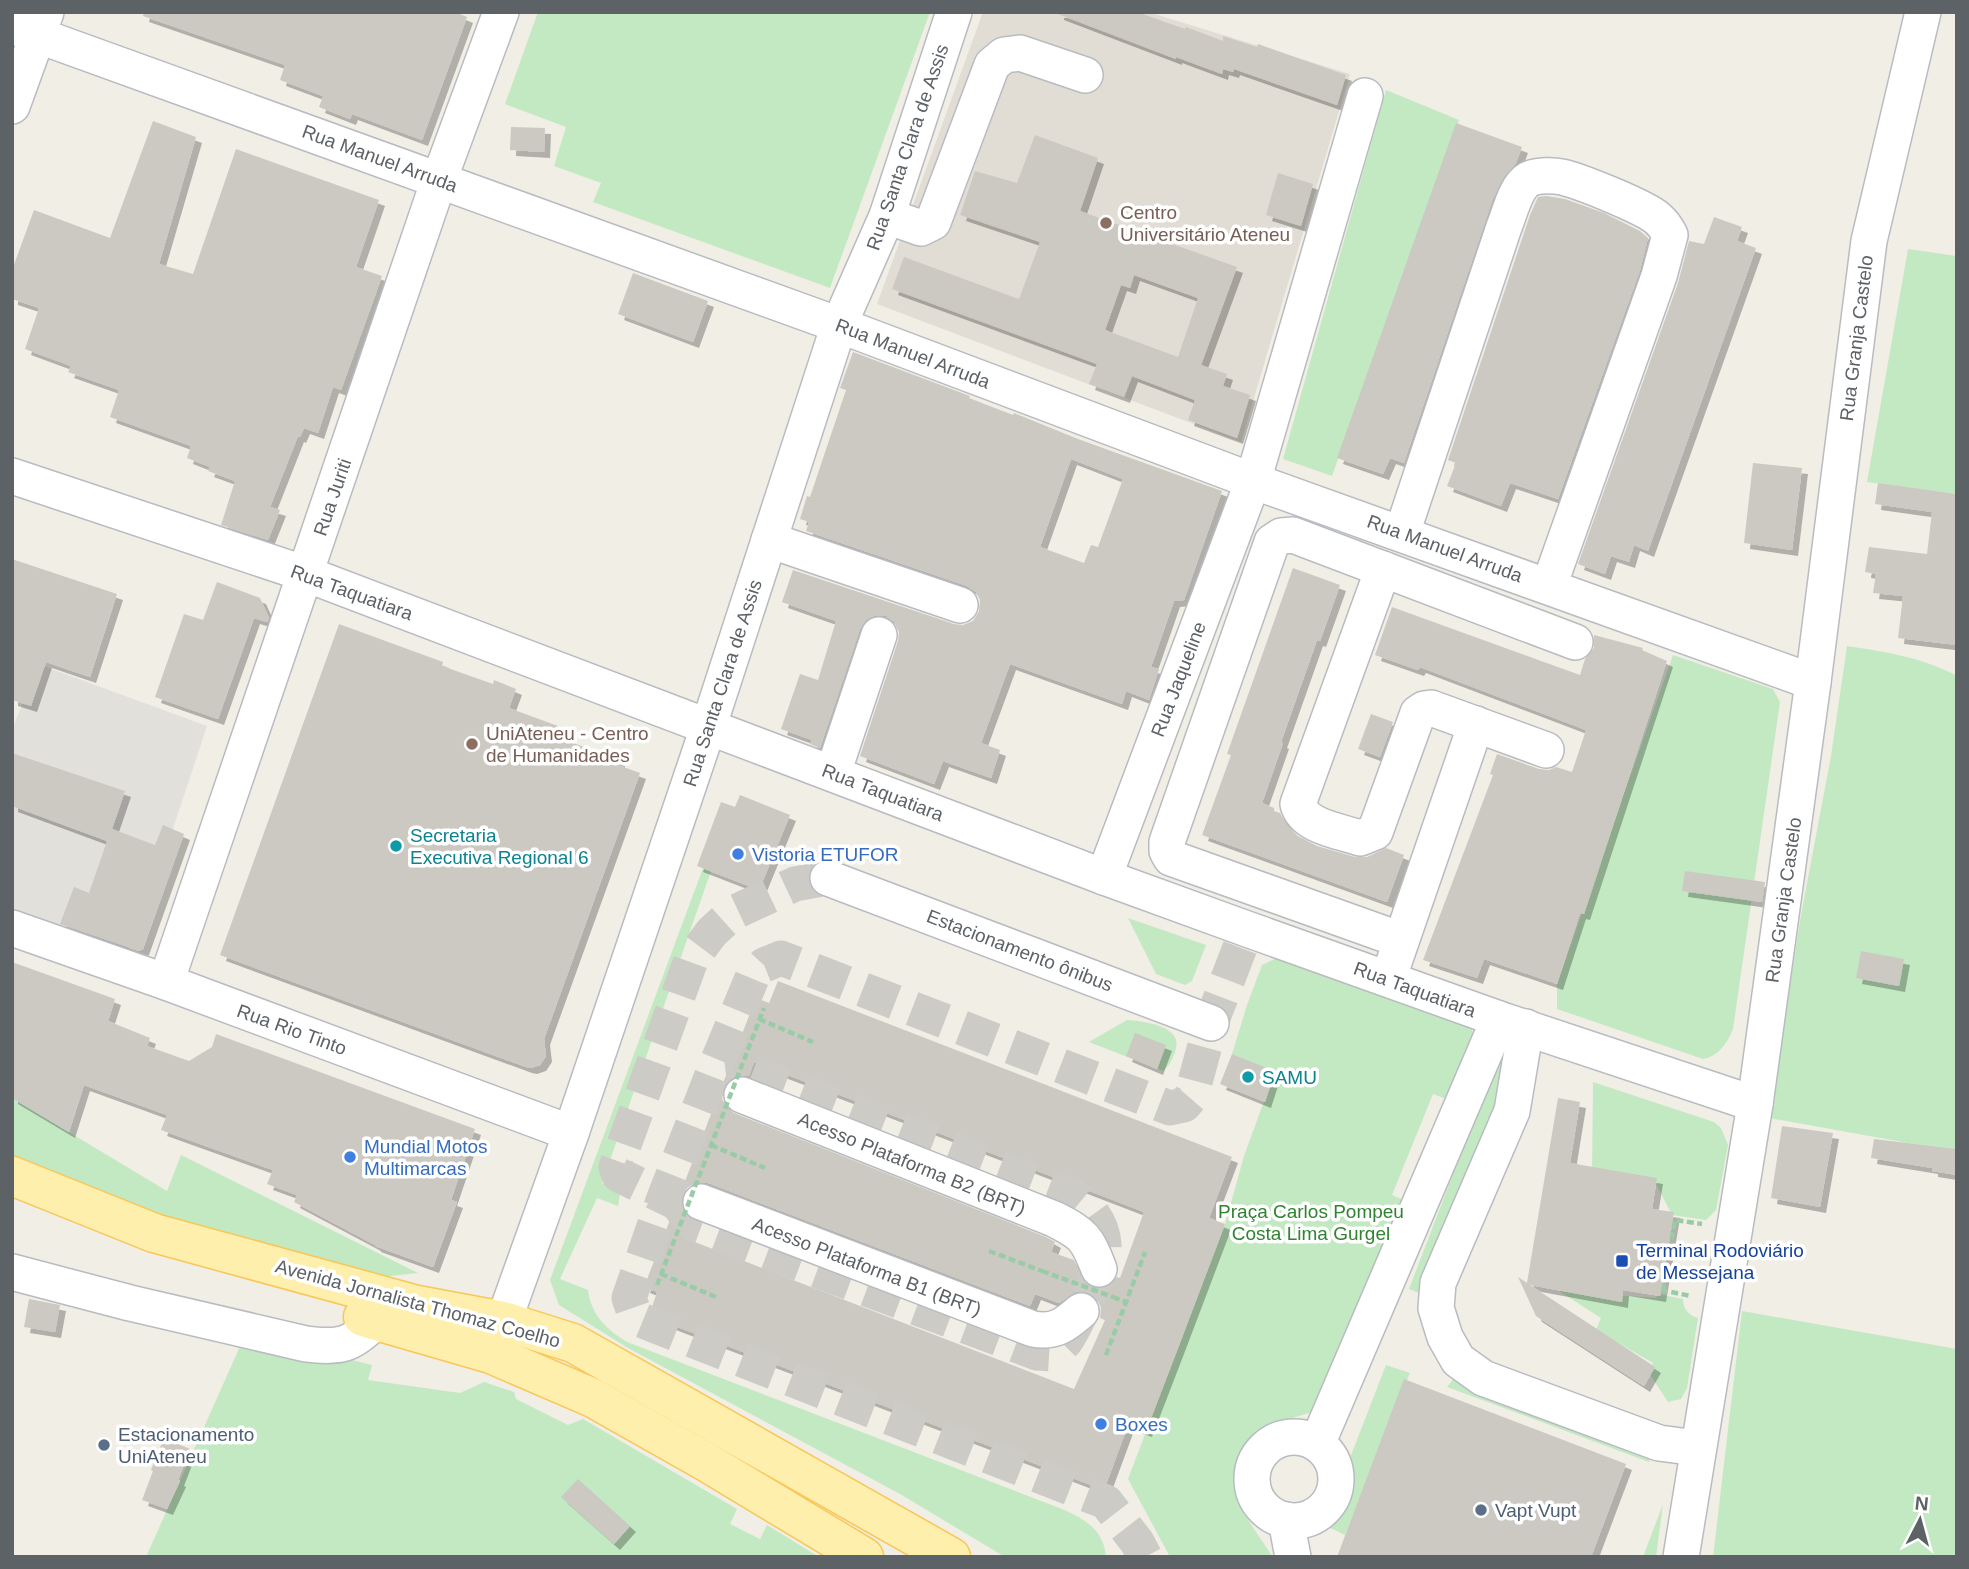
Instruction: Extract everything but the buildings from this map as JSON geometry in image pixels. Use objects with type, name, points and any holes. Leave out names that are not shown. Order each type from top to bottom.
[{"type":"main road","name":"Avenida Jornalista Thomaz Coelho","points":[[12,1175],[154,1233],[417,1305],[497,1338],[864,1557]]},
{"type":"main road","name":"Avenida Jornalista Thomaz Coelho","points":[[12,1202],[134,1250],[200,1272],[375,1321],[497,1338],[573,1343],[951,1557]]},
{"type":"street","name":"Rua Juriti","points":[[166,982],[439,180],[501,12]]},
{"type":"street","name":"Rua Santa Clara de Assis","points":[[497,1338],[571,1133],[709,726],[839,325],[887,216],[954,12]]},
{"type":"street","name":"Rua Granja Castelo","points":[[1681,1557],[1755,1104],[1869,241],[1923,12]]},
{"type":"street","name":"Rua Manuel Arruda","points":[[32,24],[439,180],[839,325],[1253,481],[1812,682]]},
{"type":"street","points":[[12,106],[32,24]]},
{"type":"street","points":[[887,216],[921,228],[933,222],[992,65],[1004,55],[1020,53],[1085,75]]},
{"type":"street","name":"Rua Jaqueline","points":[[1104,877],[1253,481],[1365,96]]},
{"type":"street","points":[[1402,533],[1504,227],[1520,187],[1530,179],[1544,176],[1562,177],[1576,182],[1644,209],[1658,219],[1670,235],[1660,276],[1549,586]]},
{"type":"street","name":"Rua Taquatiara","points":[[12,476],[306,574],[1104,877],[1513,1023],[1755,1104]]},
{"type":"street","points":[[1401,940],[1171,858],[1167,851],[1167,842],[1272,542],[1281,536],[1293,535],[1574,642]]},
{"type":"street","points":[[769,540],[960,605]]},
{"type":"street","points":[[1383,569],[1298,804],[1301,813],[1309,821],[1360,838],[1375,832],[1418,713],[1423,709],[1431,708],[1546,750]]},
{"type":"street","points":[[833,773],[879,635]]},
{"type":"street","points":[[1388,979],[1476,724]]},
{"type":"street","name":"Estacionamento ônibus","points":[[828,878],[1211,1023]]},
{"type":"street","name":"Rua Rio Tinto","points":[[12,928],[166,982],[571,1133]]},
{"type":"street","points":[[1317,1444],[1513,1023]]},
{"type":"street","points":[[1513,1023],[1511,1111],[1438,1283],[1436,1308],[1446,1337],[1458,1360],[1483,1378],[1659,1443],[1697,1448]]},
{"type":"street","name":"Acesso Plataforma B2 (BRT)","points":[[742,1095],[1054,1219],[1081,1234],[1091,1248],[1099,1269]]},
{"type":"street","name":"Acesso Plataforma B1 (BRT)","points":[[701,1202],[1033,1329],[1046,1331],[1060,1328],[1081,1311]]},
{"type":"street","points":[[12,1272],[306,1344],[333,1347],[351,1343],[375,1321]]},
{"type":"street","points":[[1292,1437],[1317,1444],[1328,1454],[1335,1466],[1336,1480],[1333,1495],[1315,1516],[1301,1521],[1286,1520],[1273,1516],[1262,1506],[1255,1495],[1252,1482],[1258,1457],[1278,1440],[1292,1437]]},
{"type":"street","points":[[1286,1520],[1293,1557]]},
{"type":"path","points":[[657,1285],[764,1008]]},
{"type":"path","points":[[759,1019],[813,1042]]},
{"type":"path","points":[[710,1145],[765,1168]]},
{"type":"path","points":[[1691,1296],[1662,1290],[1675,1220],[1702,1224]]},
{"type":"path","points":[[989,1251],[1126,1302]]},
{"type":"path","points":[[1106,1355],[1145,1252]]},
{"type":"path","points":[[661,1274],[716,1297]]},
{"type":"shaded area","name":"Centro Universitário Ateneu","points":[[983,12],[1148,12],[1350,74],[1241,442],[877,304]]},
{"type":"shaded area","points":[[38,664],[207,726],[134,946],[118,953],[60,925],[49,927],[12,914],[12,730]]},
{"type":"green space","points":[[538,12],[930,12],[830,288],[593,202],[601,183],[554,166],[566,127],[505,104]]},
{"type":"green space","points":[[1386,90],[1459,120],[1332,476],[1283,459]]},
{"type":"green space","points":[[1908,249],[1957,256],[1957,494],[1867,482]]},
{"type":"green space","points":[[1847,646],[1917,660],[1957,676],[1957,1149],[1769,1118],[1801,915],[1831,756]]},
{"type":"green space","points":[[1673,655],[1773,689],[1780,702],[1733,1029],[1722,1048],[1703,1059],[1557,1009],[1557,984]]},
{"type":"green space","points":[[703,868],[711,871],[602,1183],[620,1193],[618,1206],[597,1198],[560,1279],[588,1290],[592,1307],[601,1321],[627,1342],[1062,1509],[1092,1527],[1102,1540],[1106,1557],[1005,1557],[900,1494],[628,1348],[559,1305],[550,1280]]},
{"type":"green space","points":[[1128,918],[1206,945],[1192,981],[1185,985],[1156,974]]},
{"type":"green space","name":"Praça Carlos Pompeu Costa Lima Gurgel","points":[[1281,956],[1466,1024],[1472,1029],[1473,1037],[1449,1100],[1433,1094],[1392,1195],[1408,1202],[1316,1411],[1284,1421],[1266,1432],[1244,1466],[1240,1486],[1242,1506],[1272,1557],[1170,1557],[1128,1479],[1225,1224],[1244,1156],[1275,1071],[1232,1054],[1262,965]]},
{"type":"green space","points":[[1127,1020],[1161,1027],[1174,1036],[1177,1043],[1175,1052],[1163,1071],[1089,1042]]},
{"type":"green space","points":[[1501,1049],[1514,1054],[1424,1295],[1409,1289]]},
{"type":"green space","points":[[1593,1082],[1714,1122],[1721,1128],[1728,1145],[1716,1210],[1706,1220],[1672,1215],[1654,1180],[1592,1176]]},
{"type":"green space","points":[[12,1098],[167,1191],[181,1155],[418,1273],[371,1278],[157,1217],[12,1163]]},
{"type":"green space","points":[[1559,1291],[1656,1298],[1658,1294],[1683,1299],[1687,1311],[1698,1318],[1687,1388],[1681,1399],[1668,1402],[1649,1373],[1653,1363],[1596,1330],[1601,1318]]},
{"type":"green space","points":[[1742,1311],[1957,1349],[1957,1557],[1713,1557]]},
{"type":"green space","points":[[246,1333],[372,1365],[368,1380],[460,1393],[484,1382],[514,1392],[516,1399],[568,1425],[583,1419],[737,1509],[730,1524],[760,1539],[767,1525],[819,1557],[146,1557]]},
{"type":"green space","points":[[1386,1365],[1410,1373],[1345,1535],[1324,1525]]},
{"type":"green space","points":[[1455,1377],[1650,1457],[1649,1462],[1447,1387]]},
{"type":"green space","points":[[1663,1504],[1656,1557],[1643,1557]]},
{"type":"tunnel","points":[[686,1203],[677,1203],[619,1175],[616,1167],[691,960],[712,932],[733,913],[795,884],[828,878]]},
{"type":"tunnel","points":[[1145,1557],[1137,1542],[1106,1502],[636,1318],[629,1298],[664,1198],[714,1070],[752,978],[764,965],[781,958],[1170,1108],[1184,1105],[1191,1097],[1211,1023],[1247,929]]},
{"type":"tunnel","points":[[677,1203],[693,1224],[1037,1353],[1053,1354],[1065,1342],[1095,1280],[1103,1253],[1103,1237],[1094,1217],[1085,1205],[1073,1196],[751,1072],[726,1075]]},
{"type":"place","name":"Centro Universitário Ateneu","points":[[1106,223]]},
{"type":"place","name":"UniAteneu - Centro de Humanidades","points":[[472,744]]},
{"type":"place","name":"Secretaria Executiva Regional 6","points":[[396,846]]},
{"type":"place","name":"Vistoria ETUFOR","points":[[738,854]]},
{"type":"place","name":"SAMU","points":[[1248,1077]]},
{"type":"place","name":"Mundial Motos Multimarcas","points":[[350,1157]]},
{"type":"place","name":"Terminal Rodoviário de Messejana","points":[[1622,1261]]},
{"type":"place","name":"Boxes","points":[[1101,1424]]},
{"type":"place","name":"Estacionamento UniAteneu","points":[[104,1445]]},
{"type":"place","name":"Vapt Vupt","points":[[1481,1510]]}]
